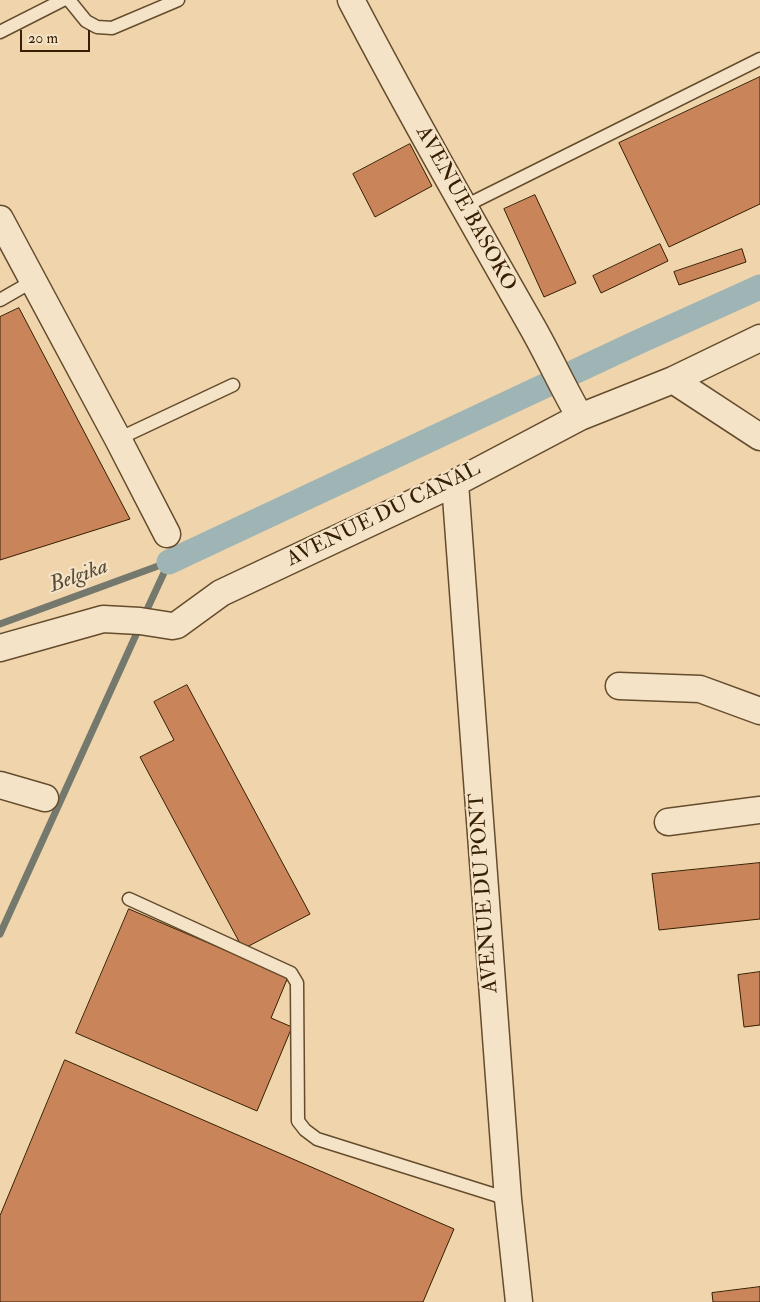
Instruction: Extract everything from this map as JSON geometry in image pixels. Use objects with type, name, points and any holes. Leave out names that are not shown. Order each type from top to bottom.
[{"type":"street","name":"AVENUE BASOKO","points":[[351,0],[389,73],[544,348],[576,409]]},
{"type":"street","points":[[0,219],[167,534]]},
{"type":"street","name":"AVENUE DU CANAL","points":[[0,648],[103,619],[177,625],[221,593],[455,483],[576,409],[673,380],[760,338]]},
{"type":"street","points":[[673,380],[760,437]]},
{"type":"street","name":"AVENUE DU PONT","points":[[455,483],[508,1199],[519,1302]]},
{"type":"street","points":[[618,686],[700,690],[760,711]]},
{"type":"street","points":[[0,785],[44,798]]},
{"type":"street","points":[[668,822],[760,810]]},
{"type":"lane","points":[[0,32],[63,0]]},
{"type":"lane","points":[[69,0],[86,20],[97,27],[112,28],[178,0]]},
{"type":"lane","points":[[463,207],[760,59]]},
{"type":"lane","points":[[0,300],[33,281]]},
{"type":"lane","points":[[118,440],[233,385]]},
{"type":"lane","points":[[129,899],[291,973],[298,983],[298,1121],[305,1130],[317,1139],[508,1199]]},
{"type":"building","points":[[760,77],[760,204],[669,247],[619,143]]},
{"type":"building","points":[[410,144],[432,186],[375,217],[353,174]]},
{"type":"building","points":[[535,195],[576,283],[544,297],[504,209]]},
{"type":"building","points":[[660,244],[668,261],[601,293],[593,276]]},
{"type":"building","points":[[742,249],[746,262],[679,285],[674,272]]},
{"type":"building","points":[[19,308],[130,519],[0,560],[0,317]]},
{"type":"building","points":[[187,685],[310,914],[243,949],[140,757],[174,740],[154,702]]},
{"type":"building","points":[[760,863],[760,919],[659,930],[652,874]]},
{"type":"building","points":[[129,909],[288,977],[271,1018],[292,1027],[257,1111],[76,1033]]},
{"type":"building","points":[[760,972],[760,1025],[744,1027],[738,975]]},
{"type":"building","points":[[65,1060],[454,1229],[423,1302],[0,1302],[0,1216]]},
{"type":"building","points":[[760,1287],[760,1302],[713,1302],[712,1293]]},
{"type":"waterway","points":[[169,562],[636,343],[760,287]]},
{"type":"waterway","points":[[144,616],[169,562]]},
{"type":"waterway","name":"Belgika","points":[[0,624],[169,562]]},
{"type":"waterway","points":[[0,934],[140,626]]}]
